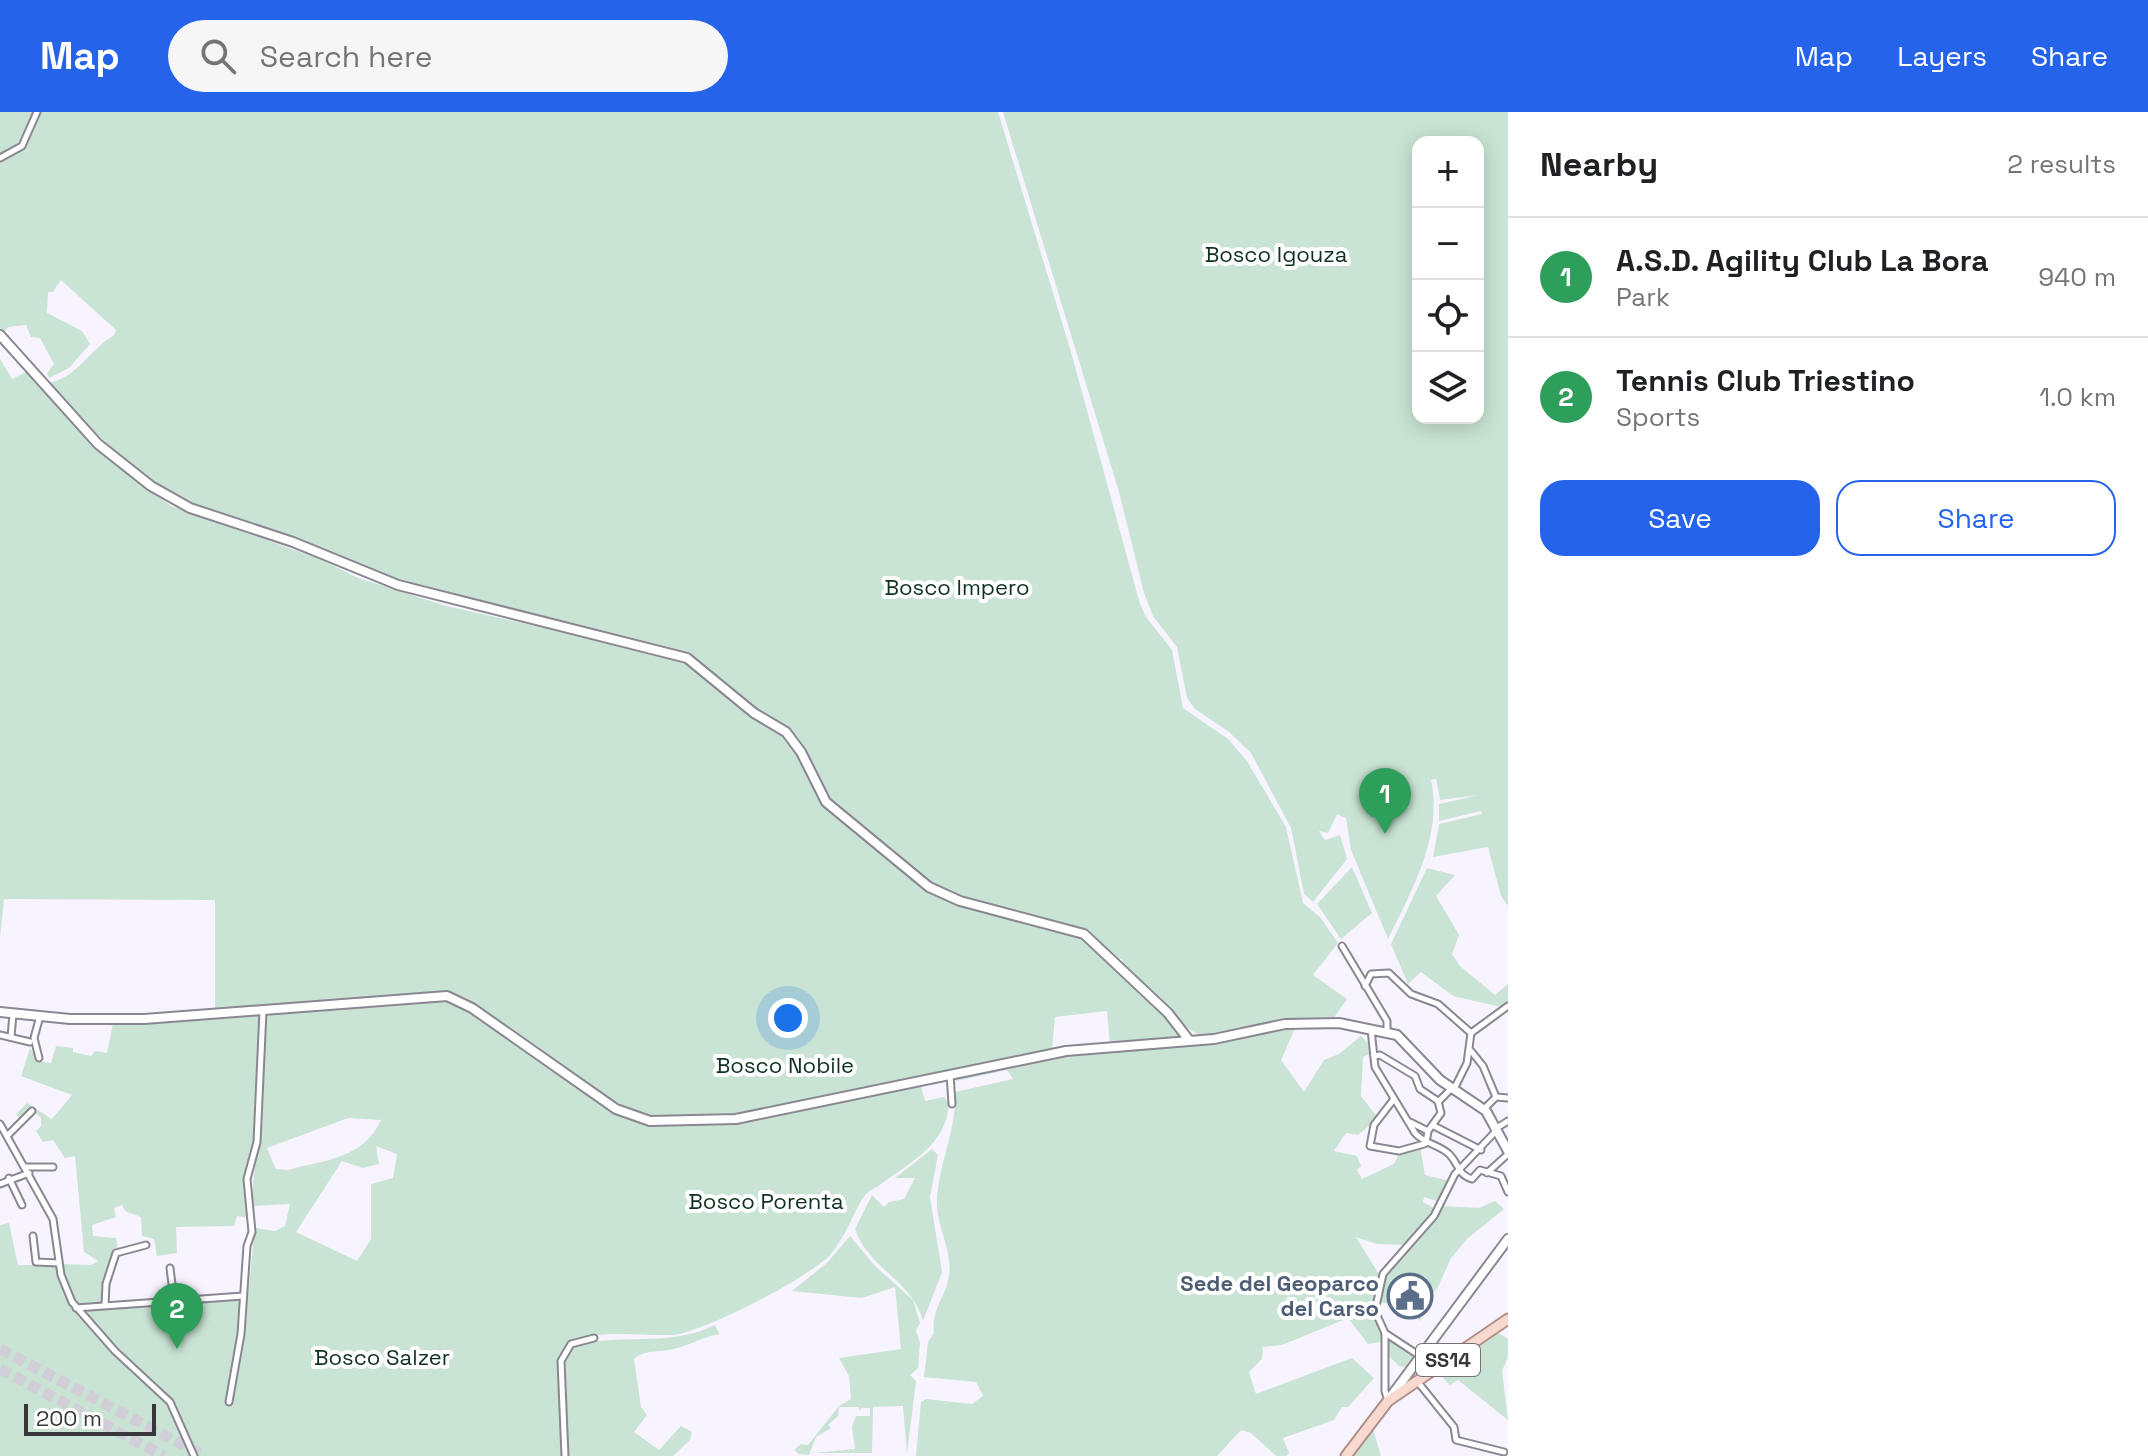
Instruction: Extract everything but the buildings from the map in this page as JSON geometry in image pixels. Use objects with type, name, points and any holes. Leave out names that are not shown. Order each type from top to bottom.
[{"type":"main road","points":[[0,335],[107,452],[151,486],[190,508],[293,542],[398,585],[687,658],[754,713],[786,732],[801,752],[826,802],[929,887],[960,901],[1084,934],[1168,1013],[1189,1040]]},
{"type":"main road","points":[[0,1012],[144,1019],[447,996],[472,1008],[616,1109],[650,1121],[751,1117],[1066,1051],[1189,1040],[1313,1022],[1372,1027],[1397,1035],[1436,1077],[1484,1109],[1508,1152]]},
{"type":"main road","points":[[1388,1401],[1508,1239]]},
{"type":"main road","name":"SS14","points":[[1346,1456],[1388,1401],[1508,1319]]},
{"type":"street","points":[[0,158],[22,146],[37,112]]},
{"type":"street","points":[[1342,946],[1387,1021],[1387,1030]]},
{"type":"street","points":[[1365,986],[1371,974],[1389,973],[1411,994],[1438,1004],[1471,1033],[1471,1051],[1453,1088],[1438,1102]]},
{"type":"street","points":[[1471,1033],[1508,1006]]},
{"type":"street","points":[[229,1402],[241,1334],[247,1246],[252,1232],[247,1179],[257,1142],[263,1011]]},
{"type":"street","points":[[11,1037],[13,1014]]},
{"type":"street","points":[[39,1058],[34,1038],[40,1016]]},
{"type":"street","points":[[1372,1027],[1375,1067],[1409,1122],[1426,1143],[1449,1153],[1458,1172],[1472,1179],[1480,1170]]},
{"type":"street","points":[[0,1035],[30,1042]]},
{"type":"street","points":[[1471,1051],[1483,1066],[1496,1097]]},
{"type":"street","points":[[1374,1056],[1380,1055],[1415,1076],[1420,1089],[1438,1102],[1441,1113],[1428,1131],[1426,1143]]},
{"type":"street","points":[[950,1074],[952,1104]]},
{"type":"street","points":[[1484,1109],[1496,1097],[1508,1098]]},
{"type":"street","points":[[1394,1099],[1372,1129],[1370,1146],[1399,1151],[1426,1143]]},
{"type":"street","points":[[8,1135],[32,1111]]},
{"type":"street","points":[[1388,1401],[1385,1391],[1385,1333],[1375,1311],[1383,1274],[1434,1216],[1458,1172],[1508,1121]]},
{"type":"street","points":[[1409,1122],[1428,1131]]},
{"type":"street","points":[[0,1124],[53,1219],[59,1263],[65,1286],[76,1308],[125,1362],[170,1402],[194,1456]]},
{"type":"street","points":[[1434,1126],[1481,1150]]},
{"type":"street","points":[[1487,1173],[1508,1152]]},
{"type":"street","points":[[1476,1157],[1480,1170],[1501,1176],[1508,1192]]},
{"type":"street","points":[[0,1184],[27,1170],[53,1167]]},
{"type":"street","points":[[9,1178],[22,1205]]},
{"type":"street","points":[[33,1236],[36,1262],[59,1263]]},
{"type":"street","points":[[105,1305],[106,1284],[116,1253],[146,1245]]},
{"type":"street","points":[[170,1268],[174,1300]]},
{"type":"street","points":[[76,1308],[243,1296]]},
{"type":"street","points":[[1385,1333],[1420,1356]]},
{"type":"street","points":[[565,1456],[562,1357],[571,1344],[594,1338]]},
{"type":"street","points":[[1417,1380],[1454,1427],[1456,1440],[1504,1452]]},
{"type":"green space","points":[[0,112],[35,112],[22,138],[0,155]]},
{"type":"green space","name":"Bosco Impero","points":[[41,112],[998,112],[1071,352],[1140,604],[1146,617],[1172,650],[1183,708],[1228,739],[1247,761],[1286,827],[1303,903],[1320,917],[1338,943],[1313,975],[1347,999],[1333,1019],[1201,1037],[1175,1019],[1125,973],[1122,959],[1112,958],[1086,933],[953,896],[932,886],[828,800],[787,729],[755,711],[685,654],[444,596],[174,498],[129,467],[48,383],[75,370],[116,330],[61,280],[53,292],[48,292],[47,313],[82,331],[90,344],[69,368],[49,378],[47,373],[54,364],[40,338],[31,337],[26,325],[8,327],[3,334],[0,329],[0,161],[18,152],[28,142]]},
{"type":"green space","name":"Bosco Igouza","points":[[1003,112],[1508,112],[1508,906],[1501,896],[1488,847],[1433,857],[1439,824],[1482,814],[1481,811],[1439,821],[1439,804],[1479,795],[1440,800],[1436,779],[1431,780],[1433,821],[1423,862],[1388,939],[1351,850],[1346,818],[1337,814],[1328,833],[1319,831],[1325,840],[1340,835],[1347,859],[1313,902],[1304,894],[1291,828],[1251,753],[1229,732],[1195,709],[1187,698],[1177,647],[1153,616],[1144,593],[1119,492]]},
{"type":"green space","name":"Bosco Nobile","points":[[0,359],[12,379],[26,372],[34,378],[100,452],[171,506],[320,559],[358,578],[446,606],[671,656],[693,665],[749,717],[784,734],[798,753],[826,808],[928,890],[960,904],[1080,935],[1157,1007],[1183,1039],[1110,1045],[1107,1011],[1055,1017],[1052,1049],[729,1117],[654,1119],[626,1111],[466,998],[448,991],[215,1012],[215,900],[4,899],[0,937]]},
{"type":"green space","points":[[1352,867],[1372,913],[1341,939],[1317,904]]},
{"type":"green space","points":[[1427,868],[1455,875],[1436,896],[1459,935],[1452,954],[1460,966],[1495,995],[1508,984],[1508,1004],[1501,1007],[1453,996],[1421,972],[1408,984],[1391,944]]},
{"type":"green space","points":[[443,999],[461,1004],[609,1108],[644,1123],[744,1121],[920,1083],[925,1101],[944,1097],[949,1104],[941,1131],[934,1142],[915,1160],[866,1194],[835,1249],[800,1277],[753,1303],[686,1332],[672,1335],[607,1334],[569,1342],[557,1361],[563,1456],[198,1456],[173,1400],[121,1354],[83,1311],[204,1299],[241,1299],[231,1403],[244,1334],[255,1228],[275,1231],[285,1226],[290,1204],[254,1206],[265,1014]],"holes":[[[348,1118],[381,1120],[364,1143],[342,1156],[288,1170],[276,1169],[267,1148]],[[376,1146],[397,1154],[393,1178],[371,1184],[371,1239],[357,1261],[296,1232],[342,1161],[363,1168],[379,1164]]]},
{"type":"green space","points":[[261,1014],[255,1139],[243,1180],[249,1218],[237,1216],[234,1226],[176,1227],[177,1253],[157,1256],[154,1239],[142,1236],[141,1217],[125,1211],[122,1205],[114,1208],[116,1217],[92,1225],[93,1236],[116,1238],[118,1250],[109,1272],[105,1273],[103,1303],[77,1305],[62,1264],[91,1265],[98,1261],[84,1252],[75,1156],[65,1158],[53,1140],[43,1142],[36,1131],[41,1126],[41,1118],[31,1109],[20,1119],[16,1114],[27,1103],[52,1119],[72,1095],[21,1076],[30,1048],[38,1061],[51,1063],[56,1046],[73,1048],[73,1052],[91,1056],[95,1051],[107,1053],[113,1023]]},
{"type":"green space","points":[[1296,1026],[1281,1060],[1304,1092],[1324,1060],[1339,1054],[1361,1036],[1368,1043],[1370,1054],[1363,1057],[1361,1096],[1378,1118],[1358,1135],[1346,1133],[1334,1151],[1357,1156],[1361,1166],[1357,1170],[1362,1179],[1394,1164],[1400,1152],[1420,1146],[1425,1175],[1450,1181],[1440,1202],[1424,1197],[1423,1202],[1434,1208],[1408,1245],[1377,1244],[1356,1237],[1380,1276],[1369,1312],[1380,1325],[1381,1342],[1368,1344],[1348,1318],[1282,1345],[1263,1347],[1262,1359],[1249,1372],[1256,1394],[1352,1358],[1374,1378],[1348,1407],[1342,1407],[1334,1420],[1283,1438],[1289,1453],[1286,1456],[1276,1456],[1251,1433],[1241,1430],[1217,1456],[916,1456],[921,1402],[926,1399],[972,1404],[983,1396],[976,1382],[924,1377],[928,1342],[934,1333],[935,1317],[950,1266],[937,1211],[938,1188],[953,1120],[955,1092],[1013,1079],[1007,1070],[956,1081],[956,1085],[955,1076],[1056,1055],[1222,1041]]},
{"type":"green space","points":[[932,1149],[938,1155],[930,1197],[942,1272],[923,1321],[910,1295],[870,1254],[855,1229],[872,1195],[884,1207],[889,1202],[904,1199],[915,1178],[895,1178]]},
{"type":"green space","points":[[1495,1201],[1504,1209],[1467,1239],[1451,1258],[1438,1287],[1417,1312],[1419,1303],[1432,1288],[1419,1279],[1406,1296],[1411,1302],[1416,1302],[1413,1308],[1380,1302],[1385,1278],[1442,1206],[1479,1208]]},
{"type":"green space","points":[[9,1223],[18,1265],[57,1265],[70,1304],[123,1364],[162,1396],[191,1456],[0,1456],[0,1225]]},
{"type":"green space","points":[[850,1236],[875,1266],[913,1300],[920,1323],[916,1331],[920,1343],[918,1368],[910,1375],[916,1381],[907,1453],[903,1406],[873,1407],[872,1453],[813,1453],[855,1449],[852,1427],[856,1416],[870,1416],[870,1408],[861,1408],[860,1411],[858,1407],[839,1407],[838,1416],[828,1425],[831,1428],[816,1437],[809,1455],[794,1450],[801,1444],[808,1445],[839,1406],[851,1399],[849,1376],[839,1358],[901,1349],[895,1287],[862,1298],[792,1291],[827,1263]]},
{"type":"green space","points":[[715,1325],[719,1334],[634,1359],[641,1407],[647,1415],[634,1432],[659,1450],[681,1426],[692,1432],[690,1440],[673,1456],[569,1456],[565,1362],[571,1347],[607,1340],[679,1336]]},
{"type":"green space","points":[[1497,1332],[1508,1339],[1508,1357],[1502,1371],[1508,1420],[1458,1380],[1450,1385],[1437,1372]]},
{"type":"green space","points":[[1387,1338],[1414,1357],[1392,1384],[1405,1367],[1399,1366],[1389,1356],[1387,1358]]},
{"type":"green space","points":[[1372,1426],[1381,1456],[1350,1456]]},
{"type":"tunnel","points":[[0,1349],[204,1456]]},
{"type":"tunnel","points":[[0,1369],[164,1456]]},
{"type":"place","name":"A.S.D. Agility Club La Bora","points":[[1385,834]]},
{"type":"place","name":"Sede del Geoparco del Carso","points":[[1410,1296]]},
{"type":"place","name":"Tennis Club Triestino","points":[[177,1349]]},
{"type":"park label","name":"Bosco Porenta","points":[[766,1201]]},
{"type":"park label","name":"Bosco Salzer","points":[[382,1357]]}]
